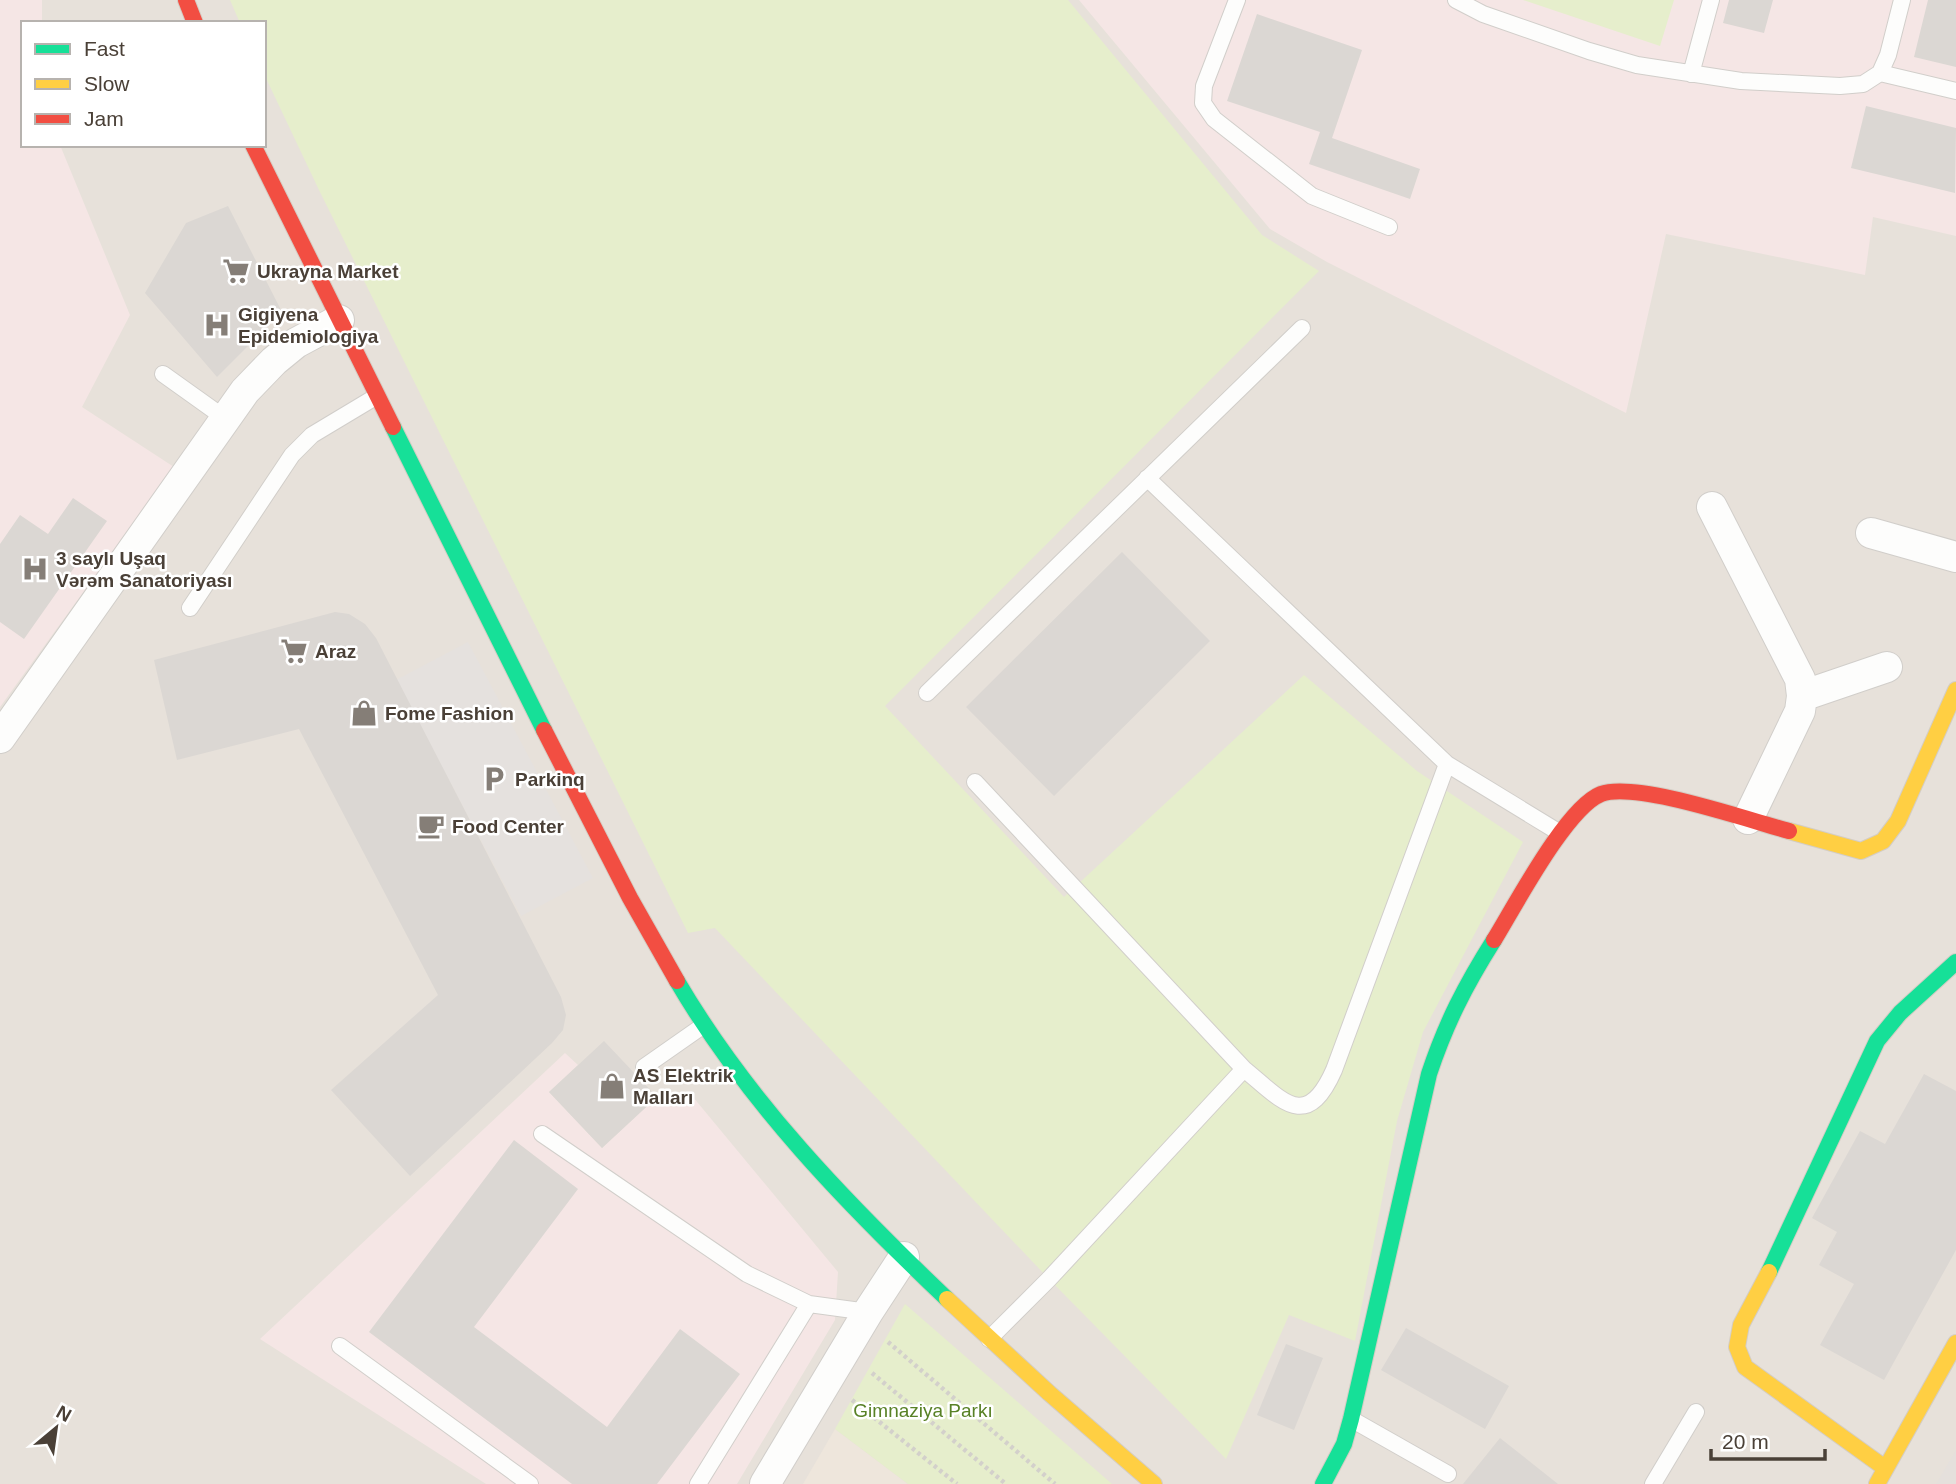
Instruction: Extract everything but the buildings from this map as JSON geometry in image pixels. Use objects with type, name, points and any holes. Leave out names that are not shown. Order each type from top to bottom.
[{"type":"street","points":[[186,0],[194,21]]},
{"type":"street","points":[[254,147],[621,879],[667,966],[704,1025],[782,1130],[834,1187],[989,1339],[1154,1484]]},
{"type":"street","points":[[0,738],[245,391],[274,361],[296,344],[339,320]]},
{"type":"street","points":[[1712,507],[1800,679],[1802,696],[1793,730],[1748,819]]},
{"type":"street","points":[[1871,533],[1956,557]]},
{"type":"street","points":[[1802,696],[1887,667]]},
{"type":"street","points":[[1323,1484],[1344,1444],[1351,1419],[1429,1074],[1444,1030],[1464,988],[1560,833],[1579,809],[1599,795],[1618,790],[1644,792],[1861,851],[1875,848],[1887,839],[1898,821],[1956,690]]},
{"type":"street","points":[[1885,1468],[1745,1367],[1737,1347],[1741,1325],[1770,1270],[1877,1041],[1900,1013],[1956,962]]},
{"type":"street","points":[[765,1484],[904,1257]]},
{"type":"street","points":[[1877,1484],[1956,1343]]},
{"type":"lane","points":[[1237,0],[1205,86],[1203,103],[1214,119],[1312,196],[1389,227]]},
{"type":"lane","points":[[1455,0],[1483,14],[1637,65],[1741,81],[1840,86],[1863,84],[1880,73],[1888,55],[1902,0]]},
{"type":"lane","points":[[1691,74],[1711,0]]},
{"type":"lane","points":[[1880,73],[1956,91]]},
{"type":"lane","points":[[927,693],[1302,328]]},
{"type":"lane","points":[[163,374],[226,419]]},
{"type":"lane","points":[[190,608],[292,455],[312,435],[377,396]]},
{"type":"lane","points":[[1147,478],[1447,764],[1560,833]]},
{"type":"lane","points":[[975,782],[1244,1069],[1284,1102],[1303,1106],[1317,1100],[1325,1090],[1447,764]]},
{"type":"lane","points":[[644,1067],[704,1025]]},
{"type":"lane","points":[[989,1339],[1049,1279],[1244,1069]]},
{"type":"lane","points":[[542,1135],[747,1274],[809,1304],[868,1312]]},
{"type":"lane","points":[[698,1484],[809,1304]]},
{"type":"lane","points":[[340,1346],[530,1484]]},
{"type":"lane","points":[[1653,1484],[1696,1412]]},
{"type":"lane","points":[[1351,1419],[1448,1474]]},
{"type":"path","points":[[885,1339],[1055,1484]]},
{"type":"path","points":[[868,1370],[1006,1484]]},
{"type":"path","points":[[851,1400],[957,1484]]},
{"type":"shaded area","points":[[0,0],[1956,0],[1956,1484],[0,1484]]},
{"type":"shaded area","points":[[0,0],[42,0],[42,21],[21,21],[21,147],[61,147],[130,315],[82,407],[174,467],[0,707]]},
{"type":"shaded area","points":[[1079,0],[1956,0],[1956,236],[1873,217],[1865,275],[1666,234],[1626,413],[1327,262],[1270,229]]},
{"type":"shaded area","name":"Parkinq","points":[[468,642],[593,878],[521,916],[396,680]]},
{"type":"shaded area","points":[[565,1053],[578,1065],[549,1092],[602,1148],[657,1097],[693,1097],[838,1272],[835,1320],[737,1484],[486,1484],[260,1339]]},
{"type":"shaded area","points":[[835,1429],[908,1484],[803,1484]]},
{"type":"shaded area","points":[[1956,1450],[1956,1484],[1936,1484]]},
{"type":"green space","points":[[230,0],[1068,0],[1262,235],[1319,271],[885,706],[1064,897],[1304,675],[1417,771],[1523,842],[1423,1032],[1397,1121],[1355,1341],[1289,1315],[1226,1459],[1049,1279],[715,928],[688,933],[266,78],[266,21],[239,21]]},
{"type":"green space","points":[[1523,0],[1674,0],[1660,46]]},
{"type":"green space","name":"Gimnaziya Parkı","points":[[905,1304],[1112,1484],[908,1484],[835,1429]]},
{"type":"traffic: fast","points":[[393,427],[544,730]]},
{"type":"traffic: fast","points":[[1323,1484],[1344,1444],[1351,1419],[1429,1074],[1457,1005],[1494,940]]},
{"type":"traffic: fast","points":[[1769,1272],[1877,1041],[1900,1013],[1956,962]]},
{"type":"traffic: fast","points":[[677,981],[735,1068],[767,1109],[836,1188],[947,1299]]},
{"type":"traffic: slow","points":[[1789,831],[1861,851],[1883,841],[1898,821],[1956,690]]},
{"type":"traffic: slow","points":[[1769,1272],[1741,1325],[1737,1347],[1745,1367],[1885,1468]]},
{"type":"traffic: slow","points":[[947,1299],[1049,1393],[1154,1484]]},
{"type":"traffic: slow","points":[[1877,1484],[1956,1343]]},
{"type":"traffic: jam","points":[[186,0],[194,21]]},
{"type":"traffic: jam","points":[[254,147],[393,427]]},
{"type":"traffic: jam","points":[[544,730],[630,898],[677,981]]},
{"type":"traffic: jam","points":[[1494,940],[1557,837],[1587,803],[1601,794],[1617,791],[1665,797],[1789,831]]},
{"type":"place","name":"Ukrayna Market","points":[[236,271]]},
{"type":"place","name":"Gigiyena Epidemiologiya","points":[[217,325]]},
{"type":"place","name":"3 saylı Uşaq Vərəm Sanatoriyası","points":[[35,569]]},
{"type":"place","name":"Araz","points":[[294,651]]},
{"type":"place","name":"Fome Fashion","points":[[364,713]]},
{"type":"place","name":"Parkinq","points":[[494,779]]},
{"type":"place","name":"Food Center","points":[[431,826]]},
{"type":"place","name":"AS Elektrik Malları","points":[[612,1086]]}]
